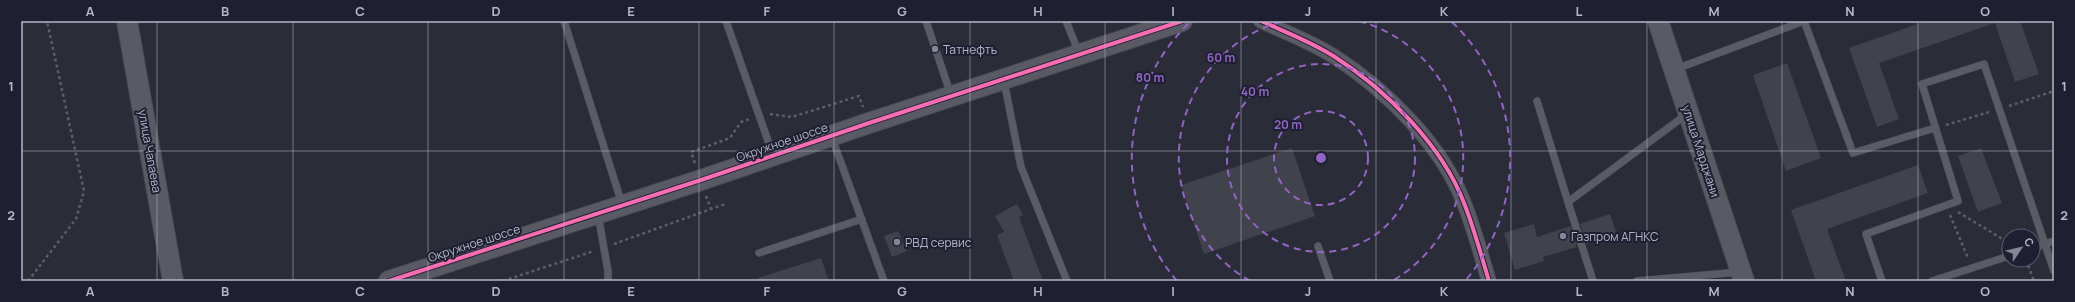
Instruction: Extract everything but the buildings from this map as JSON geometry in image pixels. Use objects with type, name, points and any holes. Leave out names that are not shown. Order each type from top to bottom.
[{"type":"street","name":"улица Чапаева","points":[[127,21],[173,281]]},
{"type":"street","name":"Окружное шоссе","points":[[388,281],[623,206],[1003,78],[1080,55],[1182,21]]},
{"type":"street","points":[[1261,21],[1334,56],[1379,89],[1413,122],[1442,161],[1464,202],[1489,281]]},
{"type":"street","name":"улица Марджани","points":[[1658,21],[1742,276]]},
{"type":"lane","points":[[564,21],[623,206]]},
{"type":"lane","points":[[726,21],[773,156]]},
{"type":"lane","points":[[926,21],[952,95]]},
{"type":"lane","points":[[1066,21],[1080,55]]},
{"type":"lane","points":[[1675,69],[1804,21],[1853,153],[1936,128]]},
{"type":"lane","points":[[1882,281],[1866,234],[1958,201],[1922,84],[1984,64],[2054,271]]},
{"type":"lane","points":[[1003,78],[1022,167],[1067,281]]},
{"type":"lane","points":[[1537,101],[1593,281]]},
{"type":"lane","points":[[1568,202],[1689,113]]},
{"type":"lane","points":[[832,136],[884,281]]},
{"type":"lane","points":[[597,214],[608,271],[608,281]]},
{"type":"lane","points":[[759,253],[862,219]]},
{"type":"lane","points":[[2041,245],[2054,241]]},
{"type":"lane","points":[[1318,246],[1330,281]]},
{"type":"lane","points":[[1932,281],[2001,259]]},
{"type":"lane","points":[[1637,281],[1742,276]]},
{"type":"path","points":[[28,281],[76,219],[84,191],[47,21]]},
{"type":"path","points":[[1947,206],[2001,238]]},
{"type":"path","points":[[1947,206],[1972,268]]},
{"type":"path","points":[[2029,268],[2034,281]]},
{"type":"cycle path","points":[[389,281],[701,180],[869,123],[1182,21]]},
{"type":"cycle path","points":[[1261,21],[1308,42],[1335,57],[1354,70],[1392,102],[1427,140],[1442,160],[1464,203],[1489,281]]},
{"type":"place","name":"Татнефть","points":[[935,49]]},
{"type":"place","name":"Газпром АГНКС","points":[[1563,236]]},
{"type":"place","name":"РВД сервис","points":[[897,242]]}]
